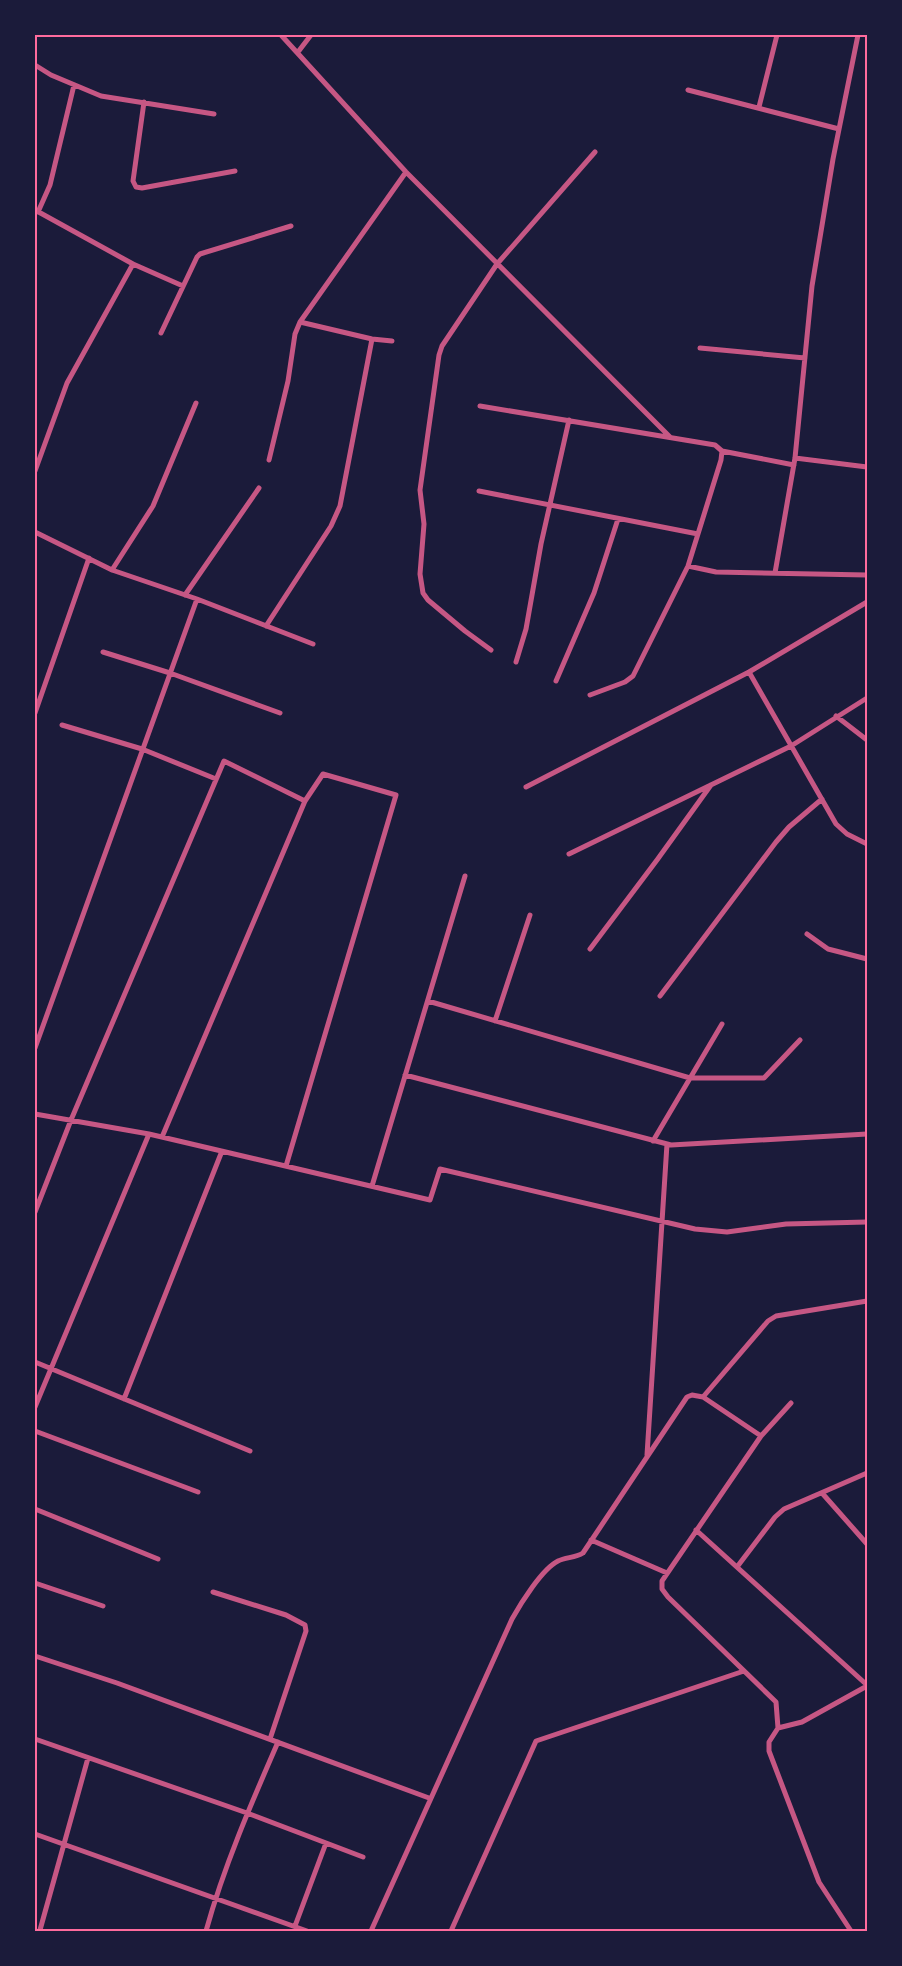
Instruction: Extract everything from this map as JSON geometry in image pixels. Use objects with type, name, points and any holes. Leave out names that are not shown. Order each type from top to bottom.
[{"type":"street","points":[[281,35],[406,172],[670,437]]},
{"type":"street","points":[[298,52],[311,35]]},
{"type":"street","points":[[759,107],[777,35]]},
{"type":"street","points":[[775,573],[795,458],[812,286],[838,129],[858,35]]},
{"type":"street","points":[[35,65],[51,75],[102,96],[214,114]]},
{"type":"street","points":[[74,85],[50,185],[36,211],[133,264],[183,286]]},
{"type":"street","points":[[688,90],[838,129]]},
{"type":"street","points":[[144,102],[133,181],[136,187],[142,188],[235,171]]},
{"type":"street","points":[[491,650],[465,632],[428,600],[423,593],[420,574],[424,524],[420,490],[439,355],[442,346],[497,264],[595,152]]},
{"type":"street","points":[[270,460],[288,381],[295,334],[300,322],[406,172]]},
{"type":"street","points":[[161,333],[200,254],[291,226]]},
{"type":"street","points":[[35,471],[67,382],[133,264]]},
{"type":"street","points":[[300,322],[392,341]]},
{"type":"street","points":[[266,626],[330,526],[340,506],[372,338]]},
{"type":"street","points":[[700,348],[805,358]]},
{"type":"street","points":[[112,570],[152,506],[196,403]]},
{"type":"street","points":[[480,406],[715,445],[722,451],[794,465]]},
{"type":"street","points":[[516,662],[526,629],[549,506],[569,420]]},
{"type":"street","points":[[590,695],[625,682],[633,676],[688,566],[721,460],[722,451]]},
{"type":"street","points":[[795,458],[867,467]]},
{"type":"street","points":[[185,595],[259,488]]},
{"type":"street","points":[[479,491],[698,534]]},
{"type":"street","points":[[556,680],[594,593],[618,519]]},
{"type":"street","points":[[35,532],[112,570],[196,599],[313,644]]},
{"type":"street","points":[[35,713],[89,558]]},
{"type":"street","points":[[688,566],[716,572],[867,575]]},
{"type":"street","points":[[35,1048],[196,599]]},
{"type":"street","points":[[526,786],[749,672],[867,602]]},
{"type":"street","points":[[103,652],[170,673],[280,713]]},
{"type":"street","points":[[749,672],[836,824],[847,834],[867,844]]},
{"type":"street","points":[[569,854],[791,746],[867,698]]},
{"type":"street","points":[[836,716],[867,740]]},
{"type":"street","points":[[62,725],[142,750],[216,779]]},
{"type":"street","points":[[35,1212],[71,1120],[224,761],[305,801]]},
{"type":"street","points":[[162,1137],[305,801],[323,774],[396,795],[286,1166]]},
{"type":"street","points":[[590,948],[657,860],[711,784]]},
{"type":"street","points":[[660,996],[776,842],[789,827],[822,799]]},
{"type":"street","points":[[372,1186],[465,876]]},
{"type":"street","points":[[495,1021],[530,915]]},
{"type":"street","points":[[808,934],[828,949],[867,959]]},
{"type":"street","points":[[428,1001],[690,1078],[764,1078],[800,1040]]},
{"type":"street","points":[[653,1141],[722,1024]]},
{"type":"street","points":[[405,1075],[667,1144],[867,1134]]},
{"type":"street","points":[[35,1114],[149,1134],[430,1200],[440,1169],[695,1229],[727,1232],[786,1224],[867,1222]]},
{"type":"street","points":[[35,1407],[149,1134]]},
{"type":"street","points":[[647,1456],[667,1144]]},
{"type":"street","points":[[124,1399],[222,1151]]},
{"type":"street","points":[[703,1397],[768,1320],[776,1316],[867,1301]]},
{"type":"street","points":[[35,1362],[250,1451]]},
{"type":"street","points":[[371,1931],[429,1798],[512,1619],[550,1566],[559,1560],[576,1558],[583,1553],[687,1397],[692,1395],[703,1397],[761,1436]]},
{"type":"street","points":[[791,1403],[761,1436],[667,1573],[662,1581],[662,1589],[776,1702],[778,1728],[770,1742],[769,1751],[819,1882],[851,1931]]},
{"type":"street","points":[[35,1431],[198,1492]]},
{"type":"street","points":[[737,1567],[775,1517],[784,1509],[867,1473]]},
{"type":"street","points":[[822,1493],[867,1544]]},
{"type":"street","points":[[35,1509],[158,1559]]},
{"type":"street","points":[[696,1530],[867,1685],[802,1722],[778,1728]]},
{"type":"street","points":[[590,1540],[667,1573]]},
{"type":"street","points":[[35,1582],[103,1606]]},
{"type":"street","points":[[213,1592],[286,1615],[305,1625],[306,1631],[270,1739]]},
{"type":"street","points":[[35,1656],[117,1683],[429,1798]]},
{"type":"street","points":[[451,1931],[536,1741],[744,1671]]},
{"type":"street","points":[[35,1739],[363,1857]]},
{"type":"street","points":[[206,1931],[215,1897],[246,1814],[278,1742]]},
{"type":"street","points":[[40,1930],[88,1758]]},
{"type":"street","points":[[35,1834],[307,1931]]},
{"type":"street","points":[[295,1926],[326,1843]]}]
